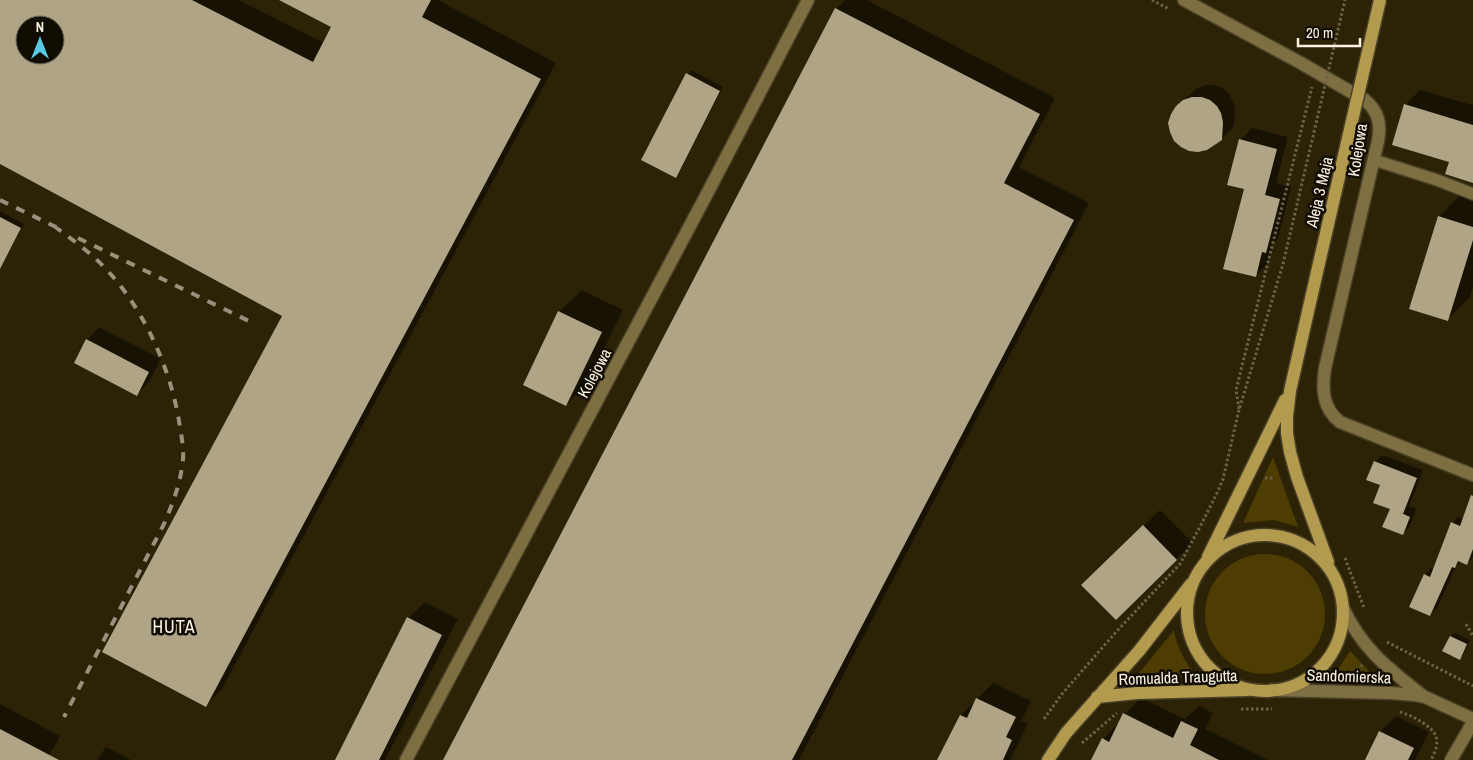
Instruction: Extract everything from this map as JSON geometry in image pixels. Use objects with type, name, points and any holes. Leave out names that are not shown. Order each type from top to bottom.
[{"type":"main road","name":"Aleja 3 Maja","points":[[1330,570],[1297,477],[1290,452],[1287,424],[1290,391],[1380,0]]},
{"type":"main road","name":"Aleja 3 Maja","points":[[1207,558],[1290,391]]},
{"type":"main road","points":[[1272,535],[1295,541],[1315,552],[1330,570],[1340,590],[1343,608],[1342,625],[1340,636],[1330,657],[1314,674],[1294,685],[1265,690],[1248,688],[1226,680],[1208,665],[1201,656],[1195,646],[1188,624],[1189,601],[1196,579],[1207,558],[1227,545],[1249,536],[1272,535]]},
{"type":"main road","name":"Romualda Traugutta","points":[[1048,760],[1066,733],[1138,651],[1196,579]]},
{"type":"main road","name":"Romualda Traugutta","points":[[1097,697],[1154,692],[1265,690]]},
{"type":"street","name":"Kolejowa","points":[[406,760],[808,0]]},
{"type":"street","name":"Kolejowa","points":[[1184,0],[1365,100],[1377,113],[1379,121],[1378,142],[1326,368],[1324,397],[1329,411],[1340,422],[1473,475]]},
{"type":"street","name":"Sandomierska","points":[[1343,608],[1356,633],[1386,666],[1425,697],[1473,720]]},
{"type":"street","name":"Sandomierska","points":[[1265,690],[1391,692],[1425,697]]},
{"type":"street","points":[[1451,760],[1473,720]]},
{"type":"lane","points":[[1374,160],[1437,180],[1473,194]]},
{"type":"path","points":[[1152,0],[1169,9]]},
{"type":"path","points":[[1044,719],[1062,694],[1116,632],[1180,564],[1218,491],[1227,464],[1239,410],[1283,264],[1345,0]]},
{"type":"path","points":[[1239,410],[1236,390],[1312,86],[1305,82]]},
{"type":"path","points":[[1264,478],[1275,478]]},
{"type":"path","points":[[1344,555],[1364,610]]},
{"type":"path","points":[[1466,624],[1473,636]]},
{"type":"path","points":[[1386,641],[1473,686]]},
{"type":"path","points":[[1359,671],[1363,664]]},
{"type":"path","points":[[1237,709],[1277,708]]},
{"type":"path","points":[[1392,710],[1410,715],[1432,730],[1437,738],[1436,752],[1431,760]]},
{"type":"path","points":[[1082,743],[1117,713],[1123,711]]},
{"type":"shaded area","points":[[1273,457],[1298,527],[1274,520],[1243,523]]},
{"type":"shaded area","points":[[1265,554],[1288,558],[1308,571],[1321,591],[1325,614],[1321,637],[1308,657],[1288,670],[1265,674],[1242,670],[1222,657],[1209,637],[1205,614],[1209,591],[1222,571],[1242,558]]},
{"type":"shaded area","points":[[1174,630],[1182,654],[1196,676],[1136,677]]},
{"type":"shaded area","points":[[1350,651],[1374,676],[1334,675]]},
{"type":"building","points":[[0,0],[192,0],[313,62],[331,27],[279,0],[431,0],[422,17],[541,79],[206,707],[102,652],[282,316],[0,164]]},
{"type":"building","points":[[835,8],[1040,114],[1004,183],[1074,220],[792,760],[443,760]]},
{"type":"building","points":[[686,73],[720,91],[676,178],[641,160]]},
{"type":"building","points":[[1192,97],[1202,97],[1210,100],[1217,106],[1223,122],[1222,140],[1207,150],[1198,152],[1189,151],[1174,141],[1168,123],[1176,106],[1183,100]]},
{"type":"building","points":[[1404,104],[1473,125],[1473,183],[1445,174],[1449,162],[1392,145]]},
{"type":"building","points":[[1239,139],[1277,149],[1265,195],[1280,199],[1266,253],[1262,252],[1256,277],[1223,269],[1244,189],[1227,185]]},
{"type":"building","points":[[1438,216],[1473,227],[1473,240],[1448,321],[1409,309]]},
{"type":"building","points":[[0,217],[21,228],[0,269]]},
{"type":"building","points":[[558,311],[602,332],[566,406],[523,385]]},
{"type":"building","points":[[86,339],[149,372],[137,396],[74,363]]},
{"type":"building","points":[[1374,461],[1417,478],[1403,514],[1410,517],[1403,535],[1382,527],[1390,509],[1373,503],[1380,485],[1366,480]]},
{"type":"building","points":[[1471,495],[1473,496],[1473,549],[1467,565],[1458,561],[1455,568],[1452,567],[1430,616],[1409,607],[1424,574],[1430,577],[1451,522],[1460,526]]},
{"type":"building","points":[[1143,525],[1177,560],[1116,620],[1081,585]]},
{"type":"building","points":[[407,617],[442,635],[379,760],[335,760]]},
{"type":"building","points":[[1450,636],[1467,644],[1460,660],[1442,651]]},
{"type":"building","points":[[976,698],[1016,717],[1006,737],[1012,740],[1003,760],[937,760],[960,715],[967,718]]},
{"type":"building","points":[[1123,713],[1173,738],[1181,721],[1198,729],[1190,745],[1219,760],[1091,760],[1102,738],[1109,742]]},
{"type":"building","points":[[0,729],[59,760],[0,760]]},
{"type":"building","points":[[1379,731],[1414,748],[1408,760],[1365,760]]},
{"type":"railway","points":[[0,200],[60,229]]},
{"type":"railway","points":[[54,226],[86,250],[104,267],[131,300],[142,319],[162,359],[169,380],[179,421],[183,454],[178,484],[164,524],[64,717]]},
{"type":"railway","points":[[78,238],[255,324]]},
{"type":"district","name":"HUTA","points":[[174,626]]}]
